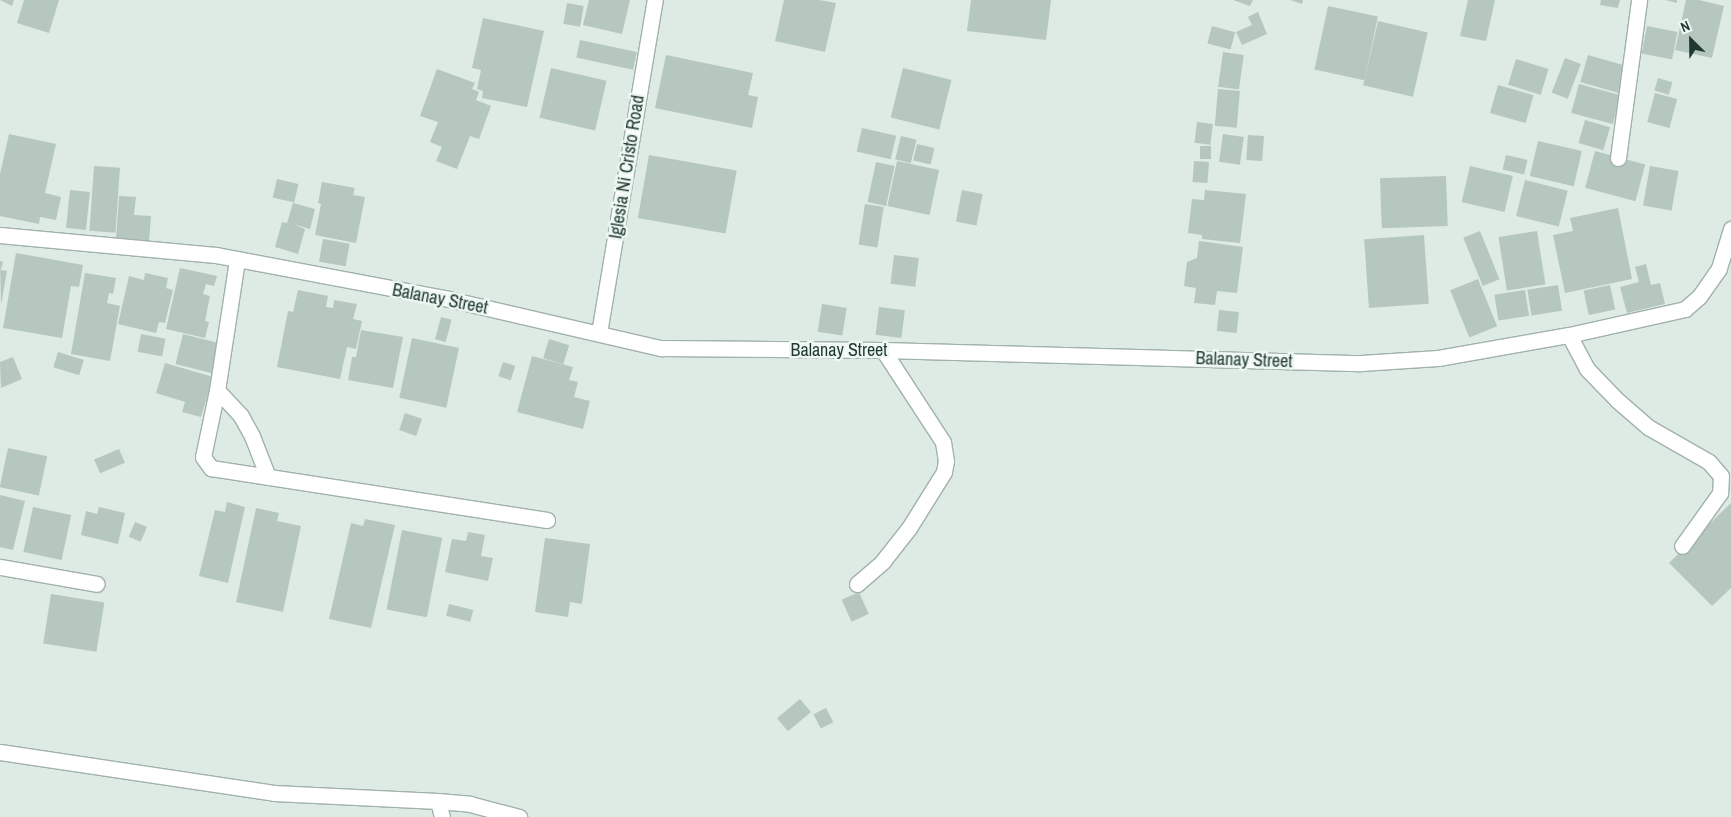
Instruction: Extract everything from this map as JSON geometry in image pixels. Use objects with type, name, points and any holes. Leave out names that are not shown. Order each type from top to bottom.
[{"type":"street","name":"Iglesia Ni Cristo Road","points":[[599,333],[655,0]]},
{"type":"street","points":[[1618,158],[1639,0]]},
{"type":"street","name":"Balanay Street","points":[[0,235],[216,255],[448,299],[661,348],[883,350],[1361,363],[1438,358],[1569,335],[1684,308],[1699,297],[1719,268],[1731,229]]},
{"type":"street","points":[[237,260],[217,390],[203,457],[210,468],[547,520]]},
{"type":"street","points":[[1569,335],[1588,369],[1617,400],[1648,427],[1709,462],[1721,476],[1720,493],[1682,546]]},
{"type":"street","points":[[857,584],[883,561],[909,528],[944,472],[946,461],[943,442],[883,350]]},
{"type":"street","points":[[217,390],[245,423],[268,477]]},
{"type":"street","points":[[0,567],[97,584]]},
{"type":"street","points":[[0,752],[274,793],[470,804],[519,817]]},
{"type":"street","points":[[438,801],[442,817]]},
{"type":"building","points":[[0,0],[14,0],[12,6]]},
{"type":"building","points":[[24,0],[59,0],[49,33],[17,23]]},
{"type":"building","points":[[589,0],[630,0],[622,34],[583,25]]},
{"type":"building","points":[[784,0],[819,0],[836,3],[825,52],[775,41]]},
{"type":"building","points":[[971,0],[1051,0],[1046,40],[967,31]]},
{"type":"building","points":[[1233,0],[1253,0],[1250,6]]},
{"type":"building","points":[[1290,0],[1303,0],[1302,4]]},
{"type":"building","points":[[1468,0],[1495,0],[1486,41],[1460,36]]},
{"type":"building","points":[[1601,0],[1620,0],[1618,8],[1600,5]]},
{"type":"building","points":[[1665,0],[1677,0],[1677,3]]},
{"type":"building","points":[[1686,0],[1699,0],[1724,6],[1712,58],[1675,50]]},
{"type":"building","points":[[567,3],[584,6],[580,27],[563,24]]},
{"type":"building","points":[[1328,6],[1378,17],[1364,80],[1314,70]]},
{"type":"building","points":[[1258,12],[1267,34],[1242,45],[1236,32],[1252,25],[1248,17]]},
{"type":"building","points":[[483,18],[544,31],[527,107],[482,98],[483,91],[477,89],[481,70],[472,68]]},
{"type":"building","points":[[1378,21],[1428,32],[1413,97],[1363,85]]},
{"type":"building","points":[[1212,26],[1235,32],[1231,50],[1207,43]]},
{"type":"building","points":[[1647,26],[1677,32],[1672,59],[1642,53]]},
{"type":"building","points":[[580,40],[637,52],[633,70],[576,58]]},
{"type":"building","points":[[1223,52],[1244,55],[1239,90],[1218,87]]},
{"type":"building","points":[[666,55],[753,73],[748,95],[758,97],[752,128],[655,108]]},
{"type":"building","points":[[1588,55],[1627,66],[1620,93],[1580,82]]},
{"type":"building","points":[[1565,58],[1581,64],[1568,99],[1552,93]]},
{"type":"building","points":[[1516,59],[1549,69],[1541,95],[1508,85]]},
{"type":"building","points":[[551,68],[607,81],[595,131],[540,118]]},
{"type":"building","points":[[903,68],[952,80],[939,130],[891,117]]},
{"type":"building","points":[[437,69],[475,83],[472,89],[479,92],[476,100],[491,106],[479,139],[470,136],[457,169],[436,161],[442,147],[430,142],[438,122],[420,116]]},
{"type":"building","points":[[1658,78],[1672,82],[1669,95],[1654,90]]},
{"type":"building","points":[[1579,84],[1621,95],[1613,124],[1571,113]]},
{"type":"building","points":[[1498,85],[1534,95],[1526,123],[1490,113]]},
{"type":"building","points":[[1218,89],[1240,91],[1237,128],[1215,126]]},
{"type":"building","points":[[1655,93],[1677,99],[1669,128],[1647,122]]},
{"type":"building","points":[[1585,120],[1610,127],[1603,150],[1578,143]]},
{"type":"building","points":[[1197,122],[1213,124],[1210,145],[1194,143]]},
{"type":"building","points":[[862,128],[896,136],[891,159],[857,151]]},
{"type":"building","points":[[9,134],[56,144],[45,193],[61,197],[56,220],[40,217],[39,224],[0,216],[0,174]]},
{"type":"building","points":[[1223,134],[1244,137],[1240,165],[1219,162]]},
{"type":"building","points":[[1248,135],[1264,136],[1262,161],[1246,160]]},
{"type":"building","points":[[901,136],[917,140],[911,163],[895,159]]},
{"type":"building","points":[[1538,141],[1582,151],[1574,186],[1530,176]]},
{"type":"building","points":[[917,144],[935,148],[931,165],[913,161]]},
{"type":"building","points":[[1200,146],[1211,146],[1211,159],[1200,159]]},
{"type":"building","points":[[1595,151],[1645,164],[1635,201],[1585,188]]},
{"type":"building","points":[[649,155],[737,170],[726,233],[638,218]]},
{"type":"building","points":[[1506,155],[1527,160],[1524,175],[1503,170]]},
{"type":"building","points":[[897,161],[939,170],[929,215],[887,206]]},
{"type":"building","points":[[1194,161],[1209,162],[1207,183],[1193,182]]},
{"type":"building","points":[[876,162],[895,166],[886,206],[867,202]]},
{"type":"building","points":[[94,166],[120,168],[115,233],[89,231]]},
{"type":"building","points":[[1470,166],[1513,176],[1505,212],[1462,202]]},
{"type":"building","points":[[1650,166],[1679,171],[1672,210],[1643,205]]},
{"type":"building","points":[[1446,176],[1448,226],[1382,228],[1380,178]]},
{"type":"building","points":[[277,179],[298,184],[294,202],[273,198]]},
{"type":"building","points":[[1525,180],[1568,191],[1559,227],[1516,216]]},
{"type":"building","points":[[322,182],[355,188],[353,195],[365,197],[356,243],[315,235],[321,204],[318,203]]},
{"type":"building","points":[[70,190],[90,192],[86,230],[66,228]]},
{"type":"building","points":[[962,190],[983,194],[977,225],[956,221]]},
{"type":"building","points":[[1205,190],[1246,194],[1240,243],[1202,239],[1202,235],[1188,233],[1192,199],[1204,200]]},
{"type":"building","points":[[119,196],[136,197],[134,215],[151,216],[149,241],[116,239]]},
{"type":"building","points":[[293,203],[315,209],[310,229],[293,224],[305,229],[298,254],[275,247],[282,222],[287,223]]},
{"type":"building","points":[[865,204],[884,207],[877,247],[859,244]]},
{"type":"building","points":[[1618,208],[1632,279],[1565,293],[1553,235],[1573,231],[1570,218]]},
{"type":"building","points":[[1480,231],[1499,279],[1483,286],[1463,238]]},
{"type":"building","points":[[1537,231],[1545,284],[1507,290],[1498,237]]},
{"type":"building","points":[[1424,235],[1429,304],[1369,308],[1364,239]]},
{"type":"building","points":[[323,239],[350,244],[346,266],[319,262]]},
{"type":"building","points":[[1199,241],[1243,247],[1237,293],[1217,291],[1215,305],[1194,303],[1196,288],[1184,286],[1187,262],[1197,258]]},
{"type":"building","points":[[16,253],[83,265],[79,287],[71,286],[62,338],[3,328]]},
{"type":"building","points":[[894,255],[919,258],[915,287],[890,284]]},
{"type":"building","points":[[0,261],[3,262],[1,270],[7,271],[1,305]]},
{"type":"building","points":[[1646,264],[1651,285],[1660,283],[1665,304],[1627,313],[1620,287],[1639,282],[1635,267]]},
{"type":"building","points":[[180,268],[217,276],[214,286],[206,284],[203,294],[210,296],[205,321],[209,322],[205,338],[166,329]]},
{"type":"building","points":[[85,273],[116,278],[113,294],[109,293],[107,303],[120,306],[110,361],[71,354]]},
{"type":"building","points":[[145,273],[168,278],[166,288],[173,290],[165,323],[159,322],[156,333],[118,324],[129,276],[144,280]]},
{"type":"building","points":[[1478,279],[1497,326],[1469,338],[1450,290]]},
{"type":"building","points":[[1558,285],[1562,311],[1531,316],[1527,290]]},
{"type":"building","points":[[1610,285],[1615,309],[1589,315],[1584,291]]},
{"type":"building","points":[[298,290],[328,296],[326,307],[333,308],[334,300],[357,304],[353,319],[362,321],[356,349],[347,347],[340,379],[277,367],[288,311],[293,312]]},
{"type":"building","points":[[1525,290],[1529,316],[1498,321],[1494,295]]},
{"type":"building","points":[[822,304],[847,308],[842,336],[818,332]]},
{"type":"building","points":[[879,307],[905,310],[901,338],[876,335]]},
{"type":"building","points":[[1219,310],[1239,312],[1237,333],[1217,331]]},
{"type":"building","points":[[441,317],[452,320],[446,342],[435,339]]},
{"type":"building","points":[[361,330],[403,337],[393,388],[348,380],[352,357],[356,357]]},
{"type":"building","points":[[141,334],[166,339],[162,356],[138,352]]},
{"type":"building","points":[[183,334],[220,343],[212,373],[176,364]]},
{"type":"building","points":[[412,338],[459,348],[446,408],[399,398]]},
{"type":"building","points":[[549,339],[569,345],[563,364],[543,358]]},
{"type":"building","points":[[58,352],[84,360],[79,375],[53,367]]},
{"type":"building","points":[[532,356],[573,367],[569,380],[578,382],[574,397],[590,401],[583,429],[517,412]]},
{"type":"building","points":[[13,357],[22,379],[1,388],[0,362]]},
{"type":"building","points":[[503,362],[515,366],[511,380],[498,376]]},
{"type":"building","points":[[165,363],[213,377],[201,417],[182,412],[185,402],[156,393]]},
{"type":"building","points":[[405,413],[422,419],[416,436],[399,430]]},
{"type":"building","points":[[8,448],[47,456],[39,495],[0,487]]},
{"type":"building","points":[[119,449],[125,463],[100,473],[94,460]]},
{"type":"building","points":[[0,495],[25,501],[13,550],[0,547]]},
{"type":"building","points":[[227,502],[245,507],[228,583],[199,576],[215,510],[225,512]]},
{"type":"building","points":[[1731,503],[1731,588],[1712,606],[1669,563]]},
{"type":"building","points":[[33,507],[71,515],[62,560],[23,552]]},
{"type":"building","points":[[99,507],[125,513],[118,544],[81,535],[86,511],[97,514]]},
{"type":"building","points":[[256,508],[279,513],[277,521],[301,526],[283,612],[236,602]]},
{"type":"building","points":[[365,519],[395,525],[371,628],[329,619],[351,523],[363,526]]},
{"type":"building","points":[[135,522],[147,527],[141,542],[129,537]]},
{"type":"building","points":[[402,530],[442,538],[427,617],[387,610]]},
{"type":"building","points":[[468,532],[485,535],[481,556],[493,558],[488,581],[445,572],[452,539],[466,541]]},
{"type":"building","points":[[545,538],[590,544],[582,604],[570,602],[568,617],[535,612]]},
{"type":"building","points":[[859,592],[869,614],[851,622],[842,600]]},
{"type":"building","points":[[51,594],[104,602],[97,652],[43,643]]},
{"type":"building","points":[[449,604],[473,610],[470,622],[446,616]]},
{"type":"building","points":[[800,699],[811,712],[788,731],[777,718]]},
{"type":"building","points":[[826,708],[833,722],[821,729],[814,714]]}]
